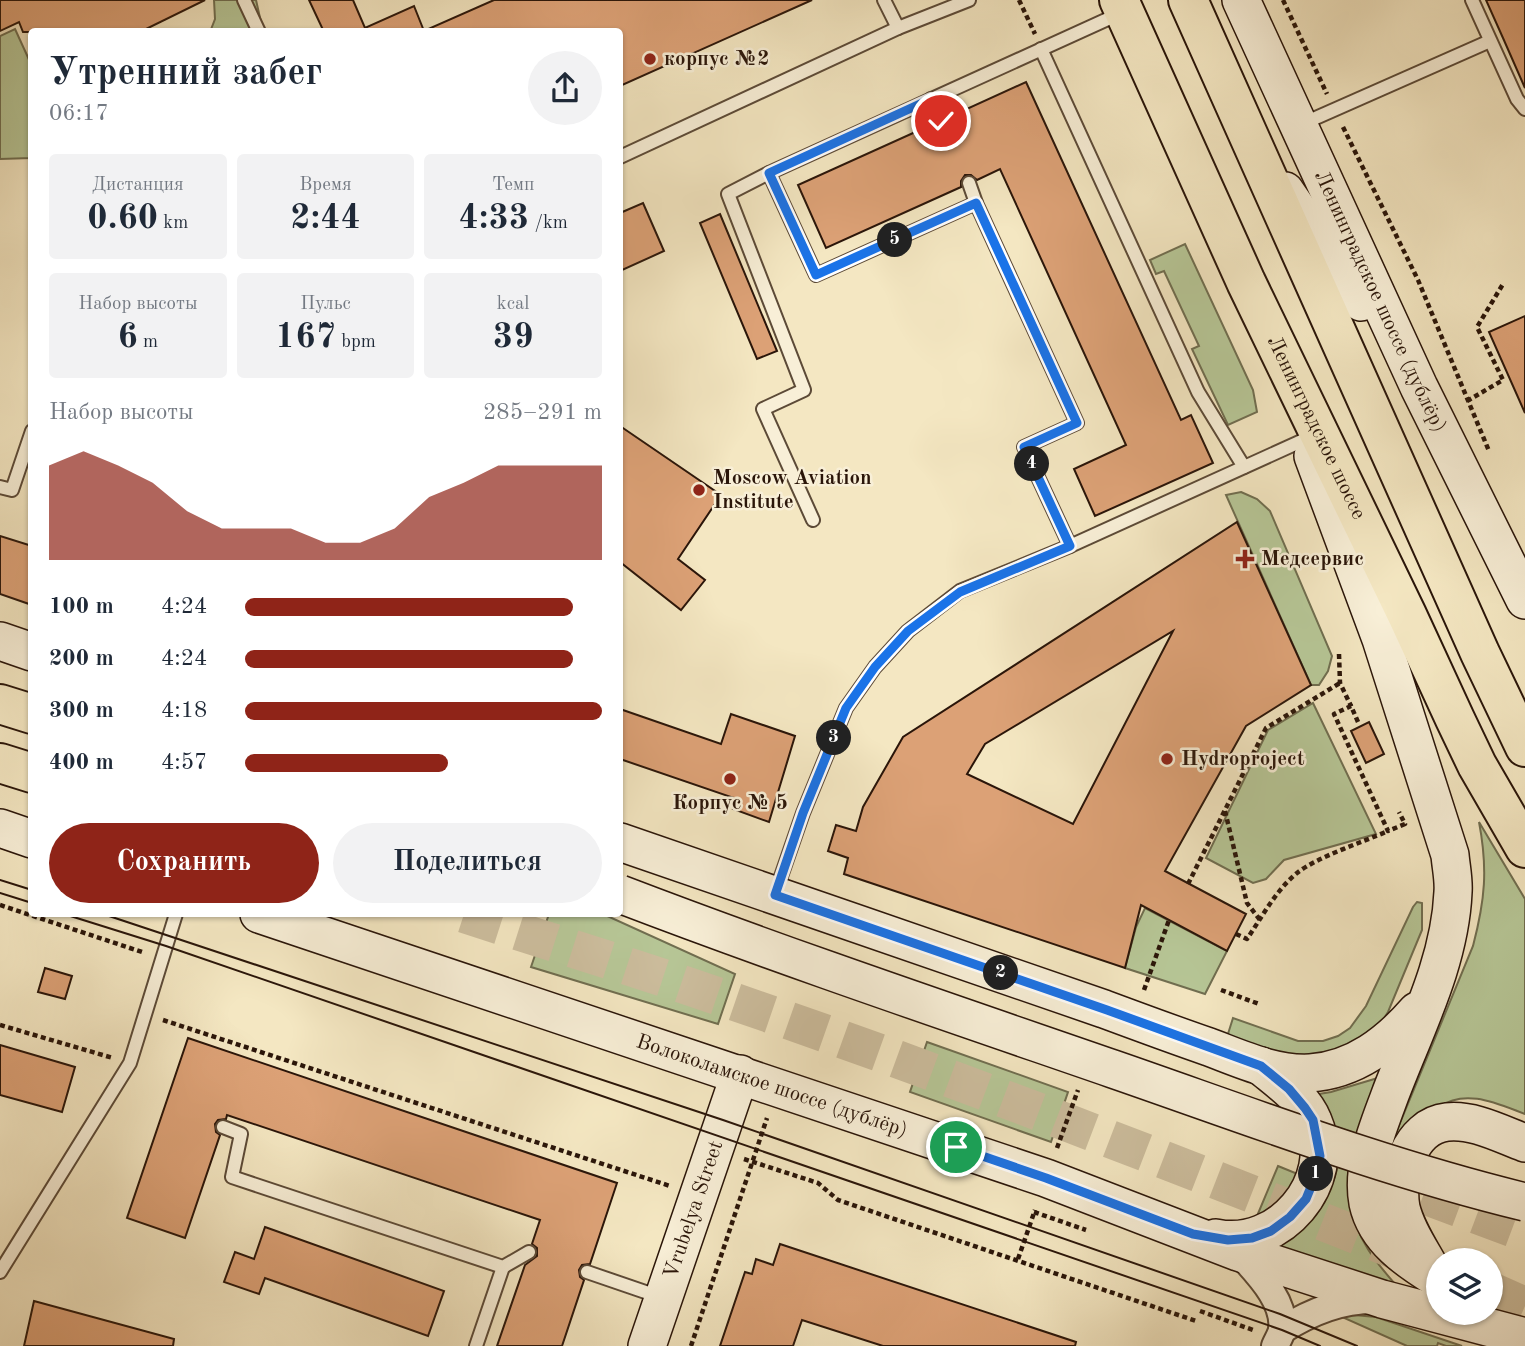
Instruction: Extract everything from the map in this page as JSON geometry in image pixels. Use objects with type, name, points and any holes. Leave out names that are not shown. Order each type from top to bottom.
[{"type":"main road","points":[[1188,0],[1479,653],[1525,747]]},
{"type":"main road","name":"Ленинградское шоссе (дублёр)","points":[[1241,0],[1419,387],[1525,600]]},
{"type":"main road","name":"Ленинградское шоссе","points":[[1122,6],[1246,282],[1407,615],[1454,719],[1525,848]]},
{"type":"main road","points":[[1256,149],[1419,387]]},
{"type":"main road","points":[[1246,282],[1381,639],[1450,855],[1454,889],[1451,919],[1429,997],[1372,1143],[1367,1185],[1368,1204],[1375,1222],[1389,1242],[1412,1264],[1426,1272]]},
{"type":"main road","points":[[0,642],[28,651]]},
{"type":"main road","points":[[0,704],[28,713]]},
{"type":"main road","points":[[0,763],[28,772]]},
{"type":"main road","points":[[0,828],[28,838]]},
{"type":"main road","points":[[623,843],[1261,1066],[1292,1073],[1313,1073],[1359,1060],[1397,1033],[1429,997]]},
{"type":"main road","points":[[623,895],[738,939],[1362,1155],[1525,1202]]},
{"type":"main road","name":"Волоколамское шоссе (дублёр)","points":[[268,917],[1046,1178],[1238,1252],[1382,1299],[1525,1337]]},
{"type":"main road","points":[[1193,1234],[1228,1240],[1252,1238],[1271,1231],[1290,1217],[1306,1199],[1315,1177],[1320,1156],[1313,1120],[1289,1089],[1261,1066]]},
{"type":"main road","name":"Vrubelya Street","points":[[648,1346],[740,1074]]},
{"type":"main road","points":[[1426,1260],[1409,1231],[1401,1207],[1400,1185],[1406,1160],[1417,1139],[1430,1128],[1445,1122],[1461,1122],[1525,1143]]},
{"type":"main road","points":[[1503,1309],[1525,1319]]},
{"type":"street","points":[[1238,1252],[1268,1283],[1280,1314],[1279,1338]]},
{"type":"street","points":[[1279,1338],[1297,1321],[1350,1300],[1382,1299]]},
{"type":"lane","points":[[244,0],[257,28]]},
{"type":"lane","points":[[884,0],[898,28]]},
{"type":"lane","points":[[623,156],[898,28],[969,0]]},
{"type":"lane","points":[[1472,0],[1517,99],[1525,109]]},
{"type":"lane","points":[[813,520],[763,408],[804,390],[728,194],[1041,48],[1122,6]]},
{"type":"lane","points":[[1299,125],[1490,41]]},
{"type":"lane","points":[[1041,48],[1198,392],[1244,467]]},
{"type":"lane","points":[[931,99],[941,121]]},
{"type":"lane","points":[[769,173],[816,275],[976,203]]},
{"type":"lane","points":[[970,183],[976,203],[1077,423],[1024,447],[1070,546]]},
{"type":"lane","points":[[775,895],[803,813],[846,708],[875,667],[908,631],[960,592],[1070,546],[1306,439]]},
{"type":"lane","points":[[0,487],[12,491],[28,443]]},
{"type":"lane","points":[[0,1272],[130,1063],[175,917]]},
{"type":"lane","points":[[223,1127],[241,1133],[232,1177],[503,1267]]},
{"type":"lane","points":[[476,1346],[503,1267],[529,1252]]},
{"type":"lane","points":[[587,1272],[663,1298]]},
{"type":"path","points":[[1019,0],[1041,48]]},
{"type":"path","points":[[1283,0],[1418,280],[1493,460]]},
{"type":"path","points":[[1467,401],[1503,380],[1477,327],[1503,284]]},
{"type":"path","points":[[1339,654],[1340,683],[1358,722]]},
{"type":"path","points":[[1188,884],[1266,728],[1340,683]]},
{"type":"path","points":[[1351,706],[1334,714],[1388,831]]},
{"type":"path","points":[[1225,810],[1247,903],[1260,920]]},
{"type":"path","points":[[1236,934],[1247,939],[1277,895],[1298,872],[1405,824],[1399,811]]},
{"type":"path","points":[[0,905],[28,914]]},
{"type":"path","points":[[37,917],[151,954]]},
{"type":"path","points":[[1144,989],[1169,920]]},
{"type":"path","points":[[1222,990],[1259,1004]]},
{"type":"path","points":[[158,1018],[676,1188]]},
{"type":"path","points":[[0,1025],[130,1063]]},
{"type":"path","points":[[691,1346],[767,1118]]},
{"type":"path","points":[[713,1149],[818,1183],[838,1200],[1196,1321]]},
{"type":"path","points":[[1018,1259],[1034,1212]]},
{"type":"path","points":[[1200,1311],[1252,1330]]},
{"type":"green space","points":[[214,0],[256,0],[262,28],[212,28],[215,19]]},
{"type":"green space","points":[[15,29],[28,57],[28,158],[0,159],[0,36]]},
{"type":"green space","points":[[1185,244],[1253,390],[1257,412],[1228,425],[1192,349],[1199,346],[1164,271],[1156,274],[1150,260]]},
{"type":"green space","points":[[1241,492],[1257,499],[1270,511],[1332,656],[1328,671],[1319,685],[1311,685],[1226,495]]},
{"type":"green space","points":[[1313,703],[1376,834],[1284,860],[1266,879],[1253,883],[1206,858],[1268,730]]},
{"type":"green space","points":[[1479,822],[1525,899],[1525,1114],[1471,1098],[1449,1101],[1426,1118],[1406,1138],[1395,1135],[1473,946],[1477,929],[1483,899],[1484,870]]},
{"type":"green space","points":[[1417,902],[1422,903],[1422,930],[1388,1012],[1380,1025],[1341,1054],[1291,1058],[1227,1037],[1233,1018],[1298,1041],[1323,1041],[1350,1028],[1366,1006]]},
{"type":"green space","points":[[1145,908],[1227,951],[1205,994],[1125,968],[1136,927]]},
{"type":"green space","points":[[548,917],[610,917],[735,974],[718,1024],[531,967]]},
{"type":"green space","points":[[927,1042],[1068,1092],[1051,1142],[910,1092]]},
{"type":"green space","points":[[1381,1077],[1349,1197],[1356,1226],[1368,1250],[1403,1293],[1276,1245],[1312,1211],[1325,1196],[1335,1177],[1339,1152],[1334,1128],[1313,1095]]},
{"type":"green space","points":[[1278,1166],[1305,1177],[1293,1199],[1257,1216]]},
{"type":"green space","points":[[1342,1317],[1376,1317],[1462,1346],[1438,1343],[1437,1346],[1407,1346]]},
{"type":"building","points":[[0,0],[205,0],[148,28],[28,28],[28,32],[23,32],[19,22],[0,31]]},
{"type":"building","name":"корпус №2","points":[[309,0],[353,0],[365,28],[322,28]]},
{"type":"building","name":"корпус №2","points":[[494,0],[812,0],[623,85],[623,28],[431,28]]},
{"type":"building","points":[[1486,0],[1525,0],[1525,88],[1503,38]]},
{"type":"building","name":"корпус №2","points":[[414,6],[423,28],[365,28]]},
{"type":"building","points":[[1026,82],[1181,420],[1191,415],[1213,463],[1095,516],[1074,469],[1126,445],[1000,169],[977,180],[971,175],[965,175],[961,187],[826,248],[798,185],[933,124],[939,130],[945,129],[950,123],[949,117]]},
{"type":"building","points":[[643,203],[664,251],[623,270],[623,212]]},
{"type":"building","points":[[720,214],[777,351],[757,359],[700,223]]},
{"type":"building","points":[[1525,316],[1525,413],[1489,332]]},
{"type":"building","points":[[623,428],[721,495],[678,559],[705,580],[681,610],[623,564]]},
{"type":"building","name":"Hydroproject","points":[[1237,522],[1311,685],[1246,726],[1165,871],[1246,914],[1227,951],[1141,905],[1125,968],[844,874],[848,858],[828,851],[836,825],[856,831],[863,807],[903,737]],"holes":[[[1173,631],[1073,824],[967,774],[985,744]]]},
{"type":"building","points":[[0,536],[28,545],[28,604],[0,594]]},
{"type":"building","name":"Корпус № 5","points":[[623,710],[721,744],[731,714],[795,736],[769,822],[733,809],[737,799],[623,760]]},
{"type":"building","points":[[1369,722],[1384,754],[1366,763],[1351,731]]},
{"type":"building","points":[[45,968],[72,976],[65,999],[38,992]]},
{"type":"building","points":[[188,1038],[617,1183],[590,1264],[582,1265],[579,1270],[580,1277],[584,1280],[562,1346],[497,1346],[525,1265],[537,1256],[537,1248],[532,1244],[540,1220],[227,1115],[226,1119],[218,1120],[215,1124],[216,1132],[220,1135],[185,1238],[127,1218]]},
{"type":"building","points":[[0,1045],[75,1067],[62,1112],[0,1095]]},
{"type":"building","points":[[265,1227],[444,1291],[428,1336],[265,1278],[259,1294],[224,1282],[235,1252],[254,1259]]},
{"type":"building","points":[[780,1244],[1076,1342],[1075,1346],[883,1346],[802,1320],[793,1346],[720,1346],[745,1272],[752,1274],[756,1259],[773,1265]]},
{"type":"building","points":[[34,1301],[174,1339],[173,1346],[24,1346]]},
{"type":"tunnel","points":[[473,917],[693,988],[898,1060],[1069,1123],[1410,1256]]},
{"type":"tunnel","points":[[1370,1175],[1525,1233]]},
{"type":"tunnel","points":[[1503,1296],[1525,1306]]},
{"type":"tram line","points":[[0,880],[28,889]]},
{"type":"tram line","points":[[0,893],[28,902]]},
{"type":"tram line","points":[[74,917],[166,946],[1282,1330],[1320,1346]]},
{"type":"tram line","points":[[112,917],[723,1120],[1280,1314],[1357,1346]]},
{"type":"place","name":"корпус №2","points":[[650,59]]},
{"type":"place","name":"Moscow Aviation Institute","points":[[699,490]]},
{"type":"place","name":"Медсервис","points":[[1245,559]]},
{"type":"place","name":"Hydroproject","points":[[1167,759]]},
{"type":"place","name":"Корпус № 5","points":[[730,779]]},
{"type":"route","points":[[941,121],[931,99],[769,173],[816,275],[976,203],[1077,423],[1024,447],[1070,546],[960,592],[908,631],[875,667],[846,708],[803,813],[775,895],[1261,1066],[1289,1089],[1313,1120],[1320,1156],[1306,1199],[1290,1217],[1271,1231],[1252,1238],[1228,1240],[1193,1234],[956,1147]]}]
